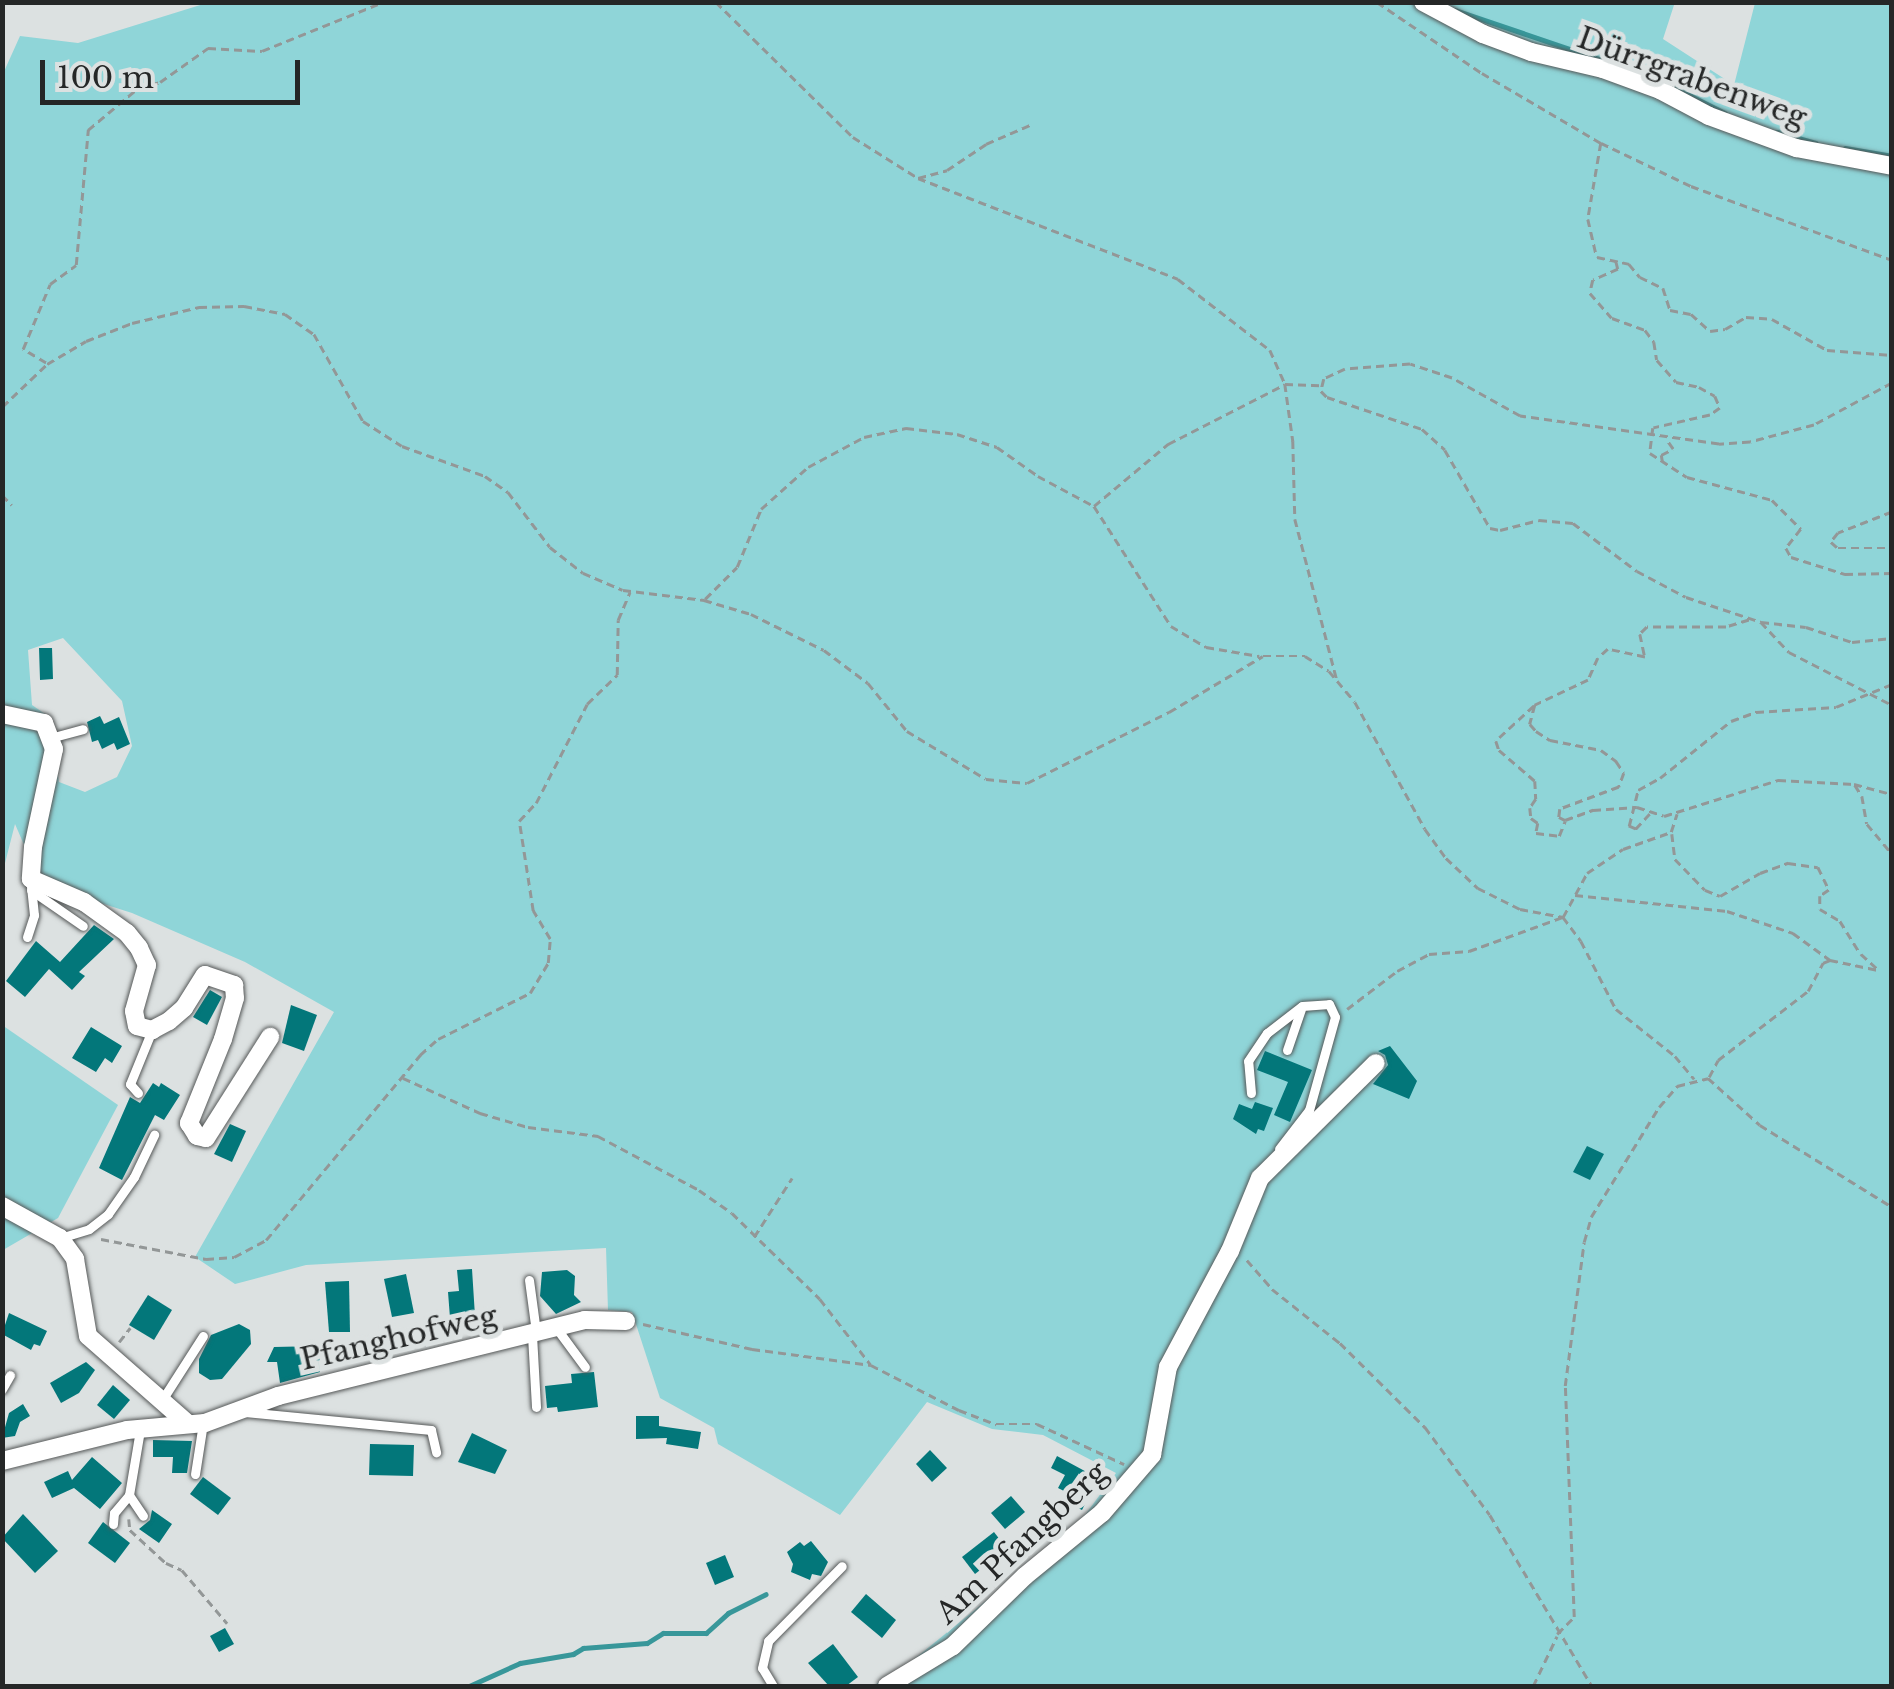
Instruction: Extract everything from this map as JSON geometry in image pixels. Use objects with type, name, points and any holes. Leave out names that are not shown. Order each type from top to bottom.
[{"type":"street","name":"Dürrgrabenweg","points":[[1423,2],[1483,34],[1531,52],[1603,69],[1660,90],[1709,116],[1796,148],[1892,166]]},
{"type":"street","points":[[2,714],[44,723],[54,749],[33,847],[31,885],[84,902],[127,933],[139,948],[147,965],[134,1011],[137,1026],[152,1030],[184,1008],[204,975],[234,986],[235,998],[223,1039],[189,1123],[196,1136],[206,1138],[270,1037]]},
{"type":"street","name":"Am Pfangberg","points":[[886,1686],[953,1646],[1014,1586],[1102,1513],[1152,1455],[1168,1367],[1230,1252],[1260,1178],[1376,1064]]},
{"type":"street","points":[[2,1206],[68,1236],[88,1336],[161,1402],[195,1423]]},
{"type":"street","name":"Pfanghofweg","points":[[2,1461],[141,1428],[195,1423],[278,1396],[585,1320],[626,1321]]},
{"type":"lane","points":[[50,738],[83,729]]},
{"type":"lane","points":[[31,885],[83,926]]},
{"type":"lane","points":[[26,937],[34,915],[31,885]]},
{"type":"lane","points":[[1251,1093],[1248,1062],[1267,1033],[1302,1006],[1328,1004],[1335,1017],[1309,1110],[1260,1178]]},
{"type":"lane","points":[[1287,1050],[1302,1006]]},
{"type":"lane","points":[[138,1092],[130,1084],[152,1030]]},
{"type":"lane","points":[[68,1236],[108,1214],[134,1177],[154,1134]]},
{"type":"lane","points":[[529,1280],[536,1407]]},
{"type":"lane","points":[[557,1329],[585,1367]]},
{"type":"lane","points":[[161,1402],[203,1336]]},
{"type":"lane","points":[[2,1389],[10,1375]]},
{"type":"lane","points":[[238,1411],[431,1430],[436,1452]]},
{"type":"lane","points":[[195,1423],[195,1474]]},
{"type":"lane","points":[[113,1524],[114,1514],[129,1495],[141,1428]]},
{"type":"lane","points":[[129,1495],[144,1516]]},
{"type":"lane","points":[[773,1686],[762,1668],[768,1641],[842,1566]]},
{"type":"path","points":[[47,364],[23,349],[50,284],[76,264],[88,130],[138,88],[160,82],[208,48],[262,51],[383,2]]},
{"type":"path","points":[[716,2],[853,137],[918,178],[1178,279],[1270,350],[1285,384],[1293,441],[1295,520],[1337,681]]},
{"type":"path","points":[[1377,2],[1482,72],[1601,143],[1691,186],[1892,260]]},
{"type":"path","points":[[918,178],[946,170],[986,144],[1030,125]]},
{"type":"path","points":[[1601,143],[1588,220],[1597,257],[1629,264],[1640,277],[1663,288],[1670,310],[1691,314],[1710,330],[1725,330],[1746,317],[1772,319],[1827,350],[1892,355]]},
{"type":"path","points":[[1616,261],[1618,269],[1593,280],[1590,293],[1612,318],[1645,330],[1654,342],[1656,360],[1676,382],[1699,387],[1714,396],[1720,408],[1653,428],[1649,435],[1650,453],[1687,477],[1772,500],[1800,529],[1786,548],[1791,556],[1845,574],[1892,573]]},
{"type":"path","points":[[2,406],[47,364],[86,341],[132,323],[200,307],[244,306],[284,314],[314,334],[363,421],[439,463],[486,476],[508,492],[550,547],[584,573],[630,591],[704,600],[751,614],[824,650],[868,683],[908,731],[986,779],[1027,783],[1169,712],[1263,656]]},
{"type":"path","points":[[1322,385],[1330,374],[1345,369],[1410,364],[1452,378],[1520,416],[1719,444],[1788,434],[1892,382]]},
{"type":"path","points":[[1094,506],[1168,444],[1285,384],[1322,385]]},
{"type":"path","points":[[1322,385],[1327,397],[1422,429],[1445,450],[1490,528],[1514,528],[1539,520],[1573,522],[1638,571],[1686,598],[1761,622],[1789,652],[1892,705]]},
{"type":"path","points":[[704,600],[737,567],[761,509],[808,467],[864,437],[906,428],[958,434],[997,446],[1038,476],[1094,506],[1171,626],[1206,647],[1263,656],[1306,656],[1337,681],[1354,702],[1425,829],[1446,858],[1478,888],[1520,909],[1563,917],[1582,941],[1616,1008],[1675,1056],[1694,1079]]},
{"type":"path","points":[[1662,462],[1661,455],[1674,449],[1665,437]]},
{"type":"path","points":[[2,495],[12,505]]},
{"type":"path","points":[[1892,512],[1838,533],[1832,542],[1838,548],[1892,548]]},
{"type":"path","points":[[68,1236],[206,1259],[234,1257],[266,1240],[438,1039],[530,993],[548,963],[550,939],[533,911],[519,821],[536,803],[587,704],[617,675],[618,620],[630,591]]},
{"type":"path","points":[[1565,820],[1559,836],[1536,833],[1538,823],[1531,818],[1530,808],[1536,799],[1535,781],[1499,750],[1496,741],[1535,705],[1588,680],[1598,658],[1608,649],[1644,657],[1640,634],[1646,627],[1706,628],[1747,620],[1806,627],[1852,642],[1892,638]]},
{"type":"path","points":[[1651,813],[1636,830],[1630,826],[1638,790],[1660,778],[1731,721],[1756,712],[1836,706],[1892,684]]},
{"type":"path","points":[[1535,705],[1530,724],[1536,731],[1550,740],[1601,750],[1624,773],[1615,788],[1560,809],[1559,817],[1565,820],[1593,810],[1631,808],[1678,813],[1778,780],[1854,784],[1892,794]]},
{"type":"path","points":[[1854,784],[1862,796],[1867,824],[1892,854]]},
{"type":"path","points":[[1574,895],[1727,910],[1793,933],[1830,960],[1879,970],[1861,954],[1840,921],[1820,908],[1820,896],[1829,890],[1818,867],[1788,864],[1760,872],[1720,896],[1705,890],[1674,858],[1672,832],[1678,813]]},
{"type":"path","points":[[1335,1017],[1396,971],[1430,954],[1469,951],[1563,917],[1588,874],[1623,849],[1672,832]]},
{"type":"path","points":[[1708,1078],[1718,1060],[1808,991],[1818,969],[1830,960]]},
{"type":"path","points":[[402,1077],[480,1113],[528,1126],[598,1136],[698,1190],[732,1213],[753,1238],[820,1299],[871,1364]]},
{"type":"path","points":[[1534,1686],[1557,1634],[1574,1617],[1565,1386],[1584,1242],[1591,1217],[1659,1107],[1677,1086],[1708,1078],[1760,1125],[1892,1207]]},
{"type":"path","points":[[753,1238],[792,1178]]},
{"type":"path","points":[[1246,1260],[1272,1289],[1340,1343],[1425,1426],[1490,1515],[1557,1634],[1592,1686]]},
{"type":"path","points":[[626,1321],[752,1349],[871,1364],[959,1410],[996,1424],[1037,1424],[1138,1472]]},
{"type":"path","points":[[129,1495],[130,1530],[166,1563],[182,1570],[227,1624]]},
{"type":"shaded area","points":[[210,2],[1675,2],[1663,39],[1734,85],[1755,3],[1891,3],[1891,1686],[873,1686],[907,1665],[1046,1552],[1085,1515],[1116,1473],[1043,1435],[992,1429],[927,1402],[840,1515],[718,1444],[714,1428],[660,1398],[632,1312],[608,1310],[606,1248],[306,1265],[235,1284],[195,1257],[334,1012],[245,962],[132,913],[41,884],[15,824],[3,871],[2,76],[20,36],[78,43]],"holes":[[[63,638],[122,701],[132,746],[117,777],[85,792],[59,782],[48,716],[32,705],[28,650]]]},
{"type":"shaded area","points":[[2,1025],[118,1105],[58,1218],[3,1250]]},
{"type":"building","points":[[39,648],[52,648],[53,679],[40,680]]},
{"type":"building","points":[[100,716],[104,724],[119,717],[130,744],[117,750],[114,743],[102,749],[98,740],[92,742],[87,722]]},
{"type":"building","points":[[94,925],[114,939],[79,972],[85,976],[72,990],[49,969],[25,997],[6,981],[36,941],[60,962]]},
{"type":"building","points":[[210,990],[222,997],[207,1025],[193,1017]]},
{"type":"building","points":[[291,1005],[317,1015],[304,1051],[282,1043]]},
{"type":"building","points":[[91,1027],[122,1046],[112,1063],[105,1058],[96,1072],[72,1058]]},
{"type":"building","points":[[1390,1046],[1417,1081],[1409,1099],[1373,1084],[1388,1065],[1385,1055],[1378,1051]]},
{"type":"building","points":[[1265,1051],[1312,1070],[1290,1122],[1274,1115],[1288,1082],[1257,1070]]},
{"type":"building","points":[[153,1083],[159,1087],[161,1083],[180,1095],[164,1120],[155,1115],[122,1180],[99,1168],[130,1097],[140,1103]]},
{"type":"building","points":[[1255,1102],[1273,1108],[1264,1131],[1258,1129],[1256,1134],[1233,1119],[1239,1104],[1252,1109]]},
{"type":"building","points":[[230,1124],[246,1131],[232,1162],[214,1154]]},
{"type":"building","points":[[1587,1146],[1604,1154],[1590,1180],[1573,1172]]},
{"type":"building","points":[[472,1269],[475,1316],[450,1318],[448,1292],[459,1291],[457,1270]]},
{"type":"building","points":[[567,1270],[575,1276],[574,1295],[581,1302],[556,1314],[540,1296],[542,1272]]},
{"type":"building","points":[[406,1274],[414,1313],[392,1317],[384,1279]]},
{"type":"building","points":[[349,1281],[350,1332],[329,1332],[325,1282]]},
{"type":"building","points":[[148,1295],[172,1310],[154,1340],[129,1325]]},
{"type":"building","points":[[9,1313],[47,1331],[40,1346],[34,1344],[31,1350],[2,1334]]},
{"type":"building","points":[[239,1324],[250,1330],[251,1344],[222,1379],[210,1380],[199,1373],[199,1359],[211,1335]]},
{"type":"building","points":[[319,1346],[320,1372],[280,1383],[277,1362],[267,1362],[274,1347]]},
{"type":"building","points":[[86,1362],[95,1370],[79,1393],[61,1403],[50,1383]]},
{"type":"building","points":[[594,1372],[598,1407],[558,1412],[557,1407],[547,1408],[545,1386],[572,1383],[571,1374]]},
{"type":"building","points":[[113,1385],[130,1400],[114,1419],[97,1405]]},
{"type":"building","points":[[23,1404],[30,1416],[20,1422],[15,1436],[2,1438],[9,1413]]},
{"type":"building","points":[[636,1416],[659,1416],[659,1426],[701,1432],[698,1449],[666,1444],[667,1438],[636,1439]]},
{"type":"building","points":[[472,1433],[507,1450],[495,1474],[458,1462]]},
{"type":"building","points":[[153,1440],[192,1441],[187,1473],[172,1473],[173,1457],[153,1457]]},
{"type":"building","points":[[370,1444],[414,1445],[413,1476],[369,1475]]},
{"type":"building","points":[[930,1450],[947,1468],[932,1482],[916,1464]]},
{"type":"building","points":[[1057,1456],[1094,1476],[1079,1493],[1088,1498],[1082,1510],[1064,1501],[1068,1493],[1058,1488],[1065,1475],[1051,1468]]},
{"type":"building","points":[[92,1457],[122,1483],[100,1509],[74,1488],[52,1498],[44,1482],[68,1471],[72,1480]]},
{"type":"building","points":[[203,1477],[231,1498],[218,1515],[190,1494]]},
{"type":"building","points":[[1011,1496],[1025,1512],[1005,1529],[991,1513]]},
{"type":"building","points":[[152,1510],[172,1524],[159,1543],[139,1529],[150,1520]]},
{"type":"building","points":[[23,1514],[58,1551],[35,1573],[2,1538]]},
{"type":"building","points":[[103,1522],[130,1543],[115,1563],[88,1543]]},
{"type":"building","points":[[994,1532],[1007,1549],[975,1574],[962,1557]]},
{"type":"building","points":[[811,1541],[828,1562],[821,1576],[812,1574],[810,1580],[791,1572],[793,1564],[787,1552],[800,1542],[804,1546]]},
{"type":"building","points":[[725,1555],[734,1577],[715,1585],[706,1563]]},
{"type":"building","points":[[866,1594],[896,1620],[882,1638],[851,1612]]},
{"type":"building","points":[[225,1628],[234,1644],[219,1652],[210,1636]]},
{"type":"building","points":[[833,1644],[858,1677],[846,1686],[829,1686],[808,1663]]},
{"type":"waterway","points":[[1455,10],[1634,71]]},
{"type":"waterway","points":[[1663,82],[1725,113]]},
{"type":"waterway","points":[[1777,132],[1815,143]]},
{"type":"waterway","points":[[1845,148],[1892,156]]},
{"type":"waterway","points":[[469,1686],[520,1663],[573,1654],[583,1648],[647,1643],[663,1633],[706,1633],[728,1613],[766,1594]]}]
